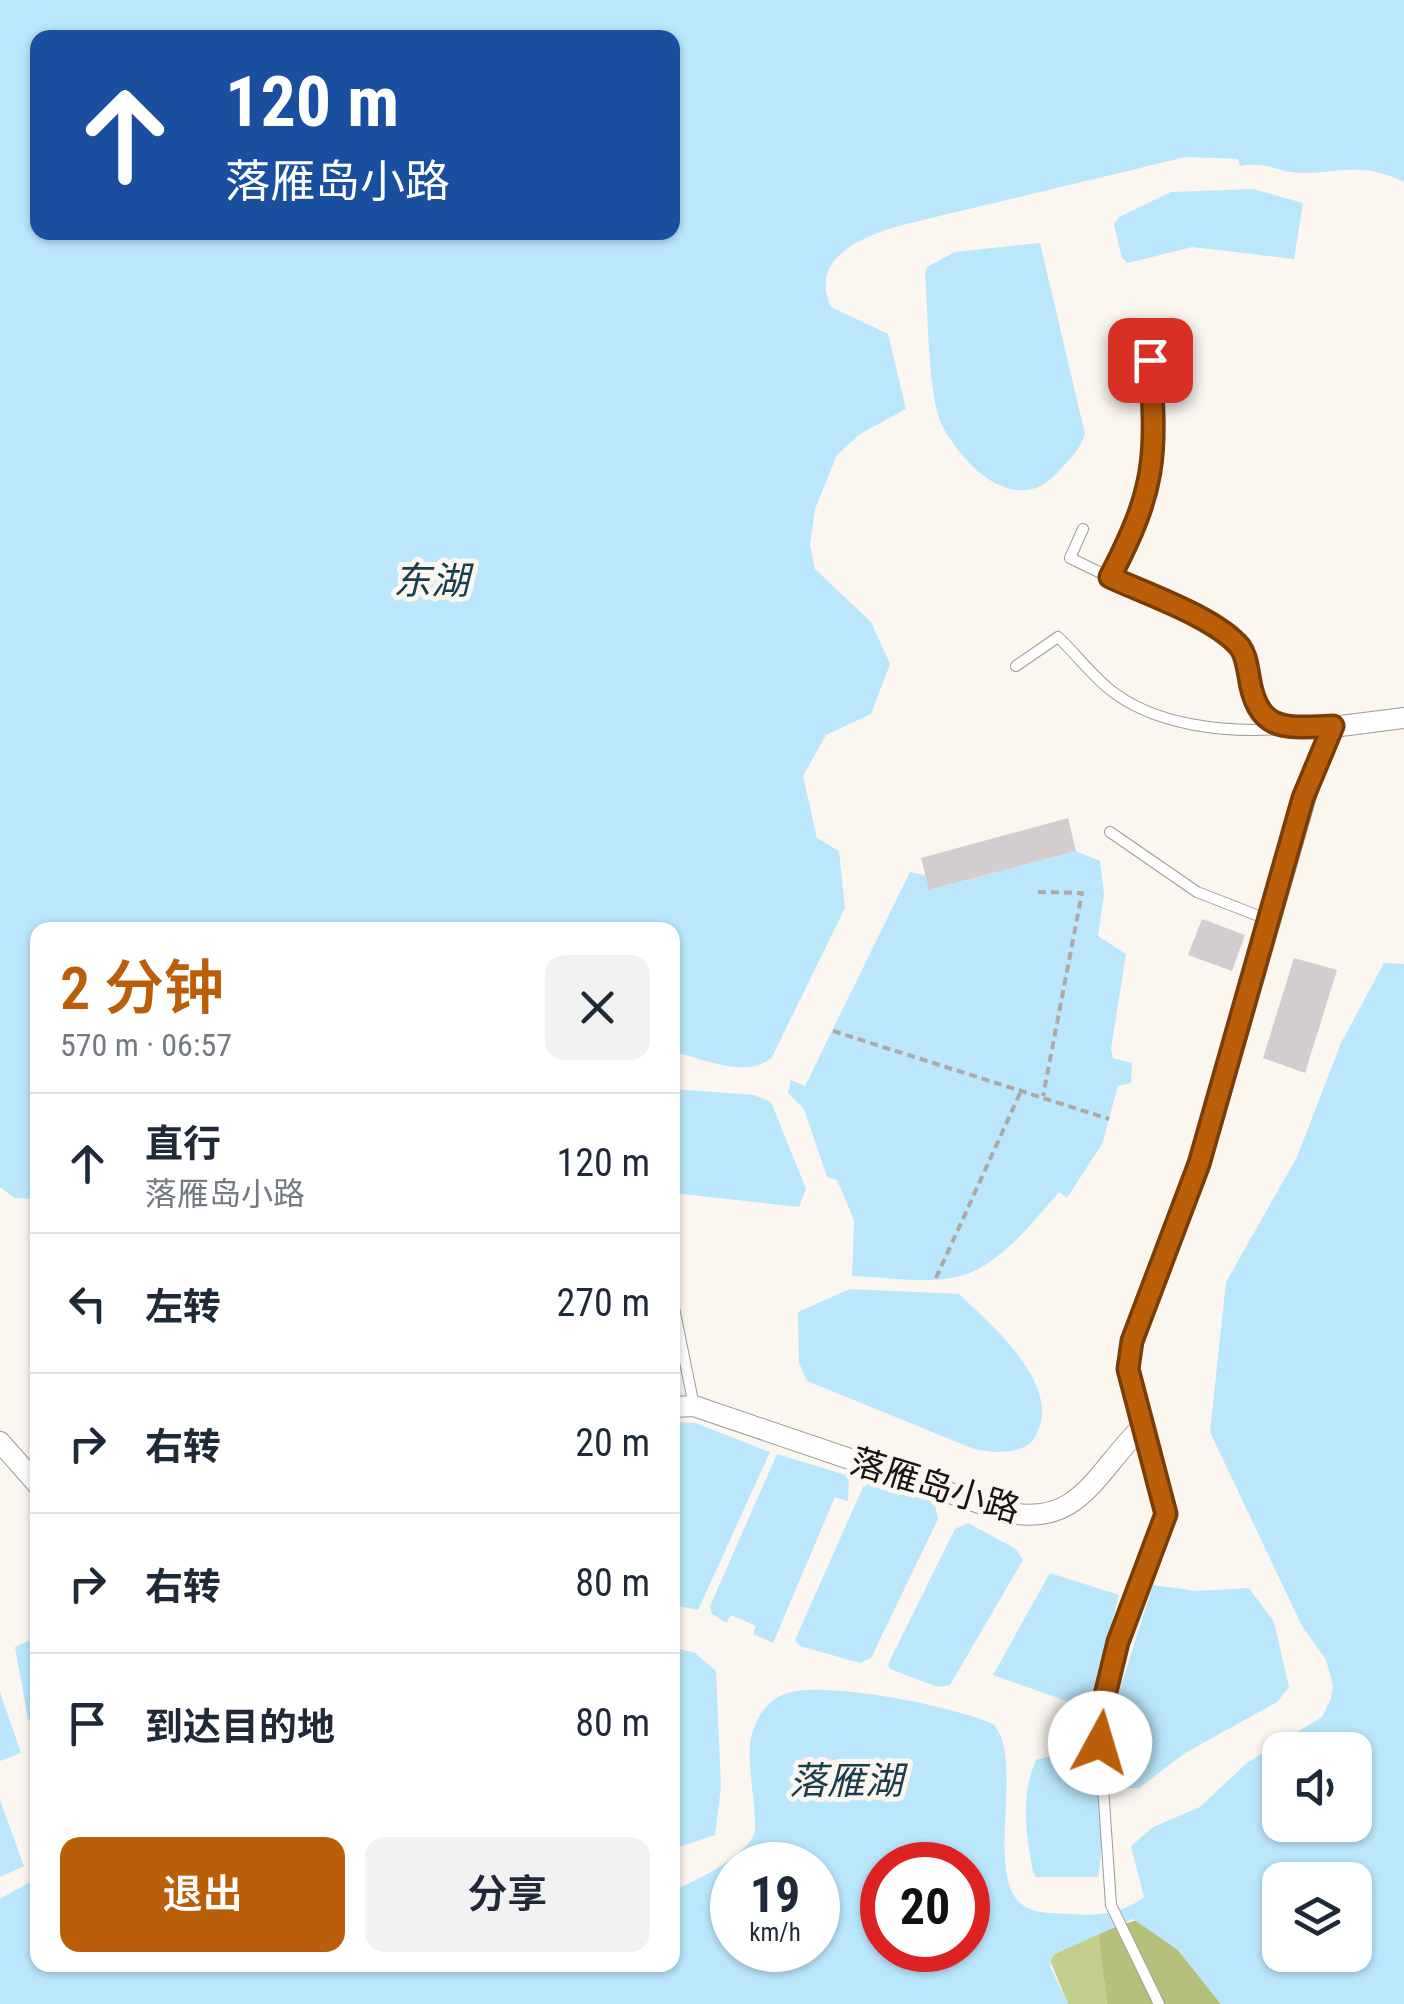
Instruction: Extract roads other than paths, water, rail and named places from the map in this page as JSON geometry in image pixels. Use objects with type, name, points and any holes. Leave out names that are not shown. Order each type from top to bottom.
[{"type":"street","points":[[1142,1427],[1128,1369],[1132,1341],[1199,1164],[1303,798],[1333,726],[1404,718]]},
{"type":"street","name":"落雁岛小路","points":[[680,1407],[694,1406],[964,1500],[1042,1517],[1061,1512],[1073,1502],[1142,1427]]},
{"type":"street","points":[[0,1442],[30,1476]]},
{"type":"lane","points":[[1110,577],[1138,524],[1155,457],[1150,360]]},
{"type":"lane","points":[[1083,529],[1070,558],[1227,636],[1243,652],[1256,708],[1284,728]]},
{"type":"lane","points":[[1016,666],[1058,636],[1110,690],[1172,718],[1222,732],[1333,726]]},
{"type":"lane","points":[[1110,832],[1198,892],[1269,920]]},
{"type":"lane","points":[[680,1337],[694,1406]]},
{"type":"lane","points":[[1142,1427],[1166,1514],[1118,1642],[1099,1726],[1111,1905],[1159,2004]]},
{"type":"water","name":"东湖","points":[[0,0],[1404,0],[1404,182],[1363,170],[1294,172],[1259,165],[1240,166],[1238,159],[1186,157],[902,225],[857,243],[833,262],[826,290],[831,307],[888,334],[906,409],[860,434],[837,455],[815,509],[810,545],[815,569],[871,622],[890,664],[871,714],[826,735],[803,776],[817,838],[839,851],[845,908],[772,1057],[762,1064],[738,1067],[680,1054],[680,922],[30,922],[30,1199],[14,1198],[0,1187]]},
{"type":"water","points":[[1253,189],[1303,203],[1294,259],[1192,247],[1128,263],[1122,258],[1114,224],[1119,217],[1171,192]]},
{"type":"water","points":[[1040,243],[1085,434],[1071,458],[1043,485],[1027,490],[1010,489],[978,471],[942,425],[931,374],[925,273],[927,267],[955,252]]},
{"type":"water","points":[[1076,851],[1100,861],[1104,894],[1098,936],[1126,954],[1111,1049],[1113,1058],[1132,1063],[1131,1083],[1118,1086],[1102,1144],[1067,1198],[1059,1192],[1013,1243],[986,1265],[956,1277],[931,1280],[852,1276],[854,1220],[837,1180],[827,1177],[804,1109],[788,1093],[791,1080],[805,1086],[910,872],[925,875],[930,890]]},
{"type":"water","name":"落雁湖","points":[[1384,963],[1404,964],[1404,2004],[1221,2004],[1178,1950],[1133,1919],[1053,1955],[1050,1966],[1068,2004],[0,2004],[0,1899],[30,1882],[30,1972],[680,1972],[680,1888],[710,1872],[710,1972],[840,1972],[840,1842],[749,1842],[754,1835],[755,1820],[750,1754],[754,1729],[769,1704],[782,1695],[800,1691],[887,1697],[993,1724],[1003,1742],[1006,1766],[1007,1878],[1016,1898],[1032,1910],[1090,1915],[1136,1903],[1144,1897],[1131,1846],[1153,1827],[1200,1807],[1262,1753],[1262,1842],[1372,1842],[1372,1732],[1297,1732],[1322,1717],[1331,1698],[1333,1685],[1326,1660],[1302,1626],[1210,1432],[1226,1282],[1297,1157],[1341,1043]]},
{"type":"water","points":[[680,1090],[754,1095],[771,1102],[806,1189],[799,1207],[680,1194]]},
{"type":"water","points":[[850,1289],[959,1294],[1007,1341],[1034,1380],[1041,1401],[1041,1421],[1033,1440],[1014,1450],[974,1449],[807,1381],[799,1363],[798,1312]]},
{"type":"water","points":[[680,1422],[695,1423],[770,1452],[698,1610],[680,1606]]},
{"type":"water","points":[[777,1454],[849,1476],[848,1501],[835,1497],[773,1643],[753,1634],[756,1626],[731,1615],[726,1623],[712,1614],[710,1606]]},
{"type":"water","points":[[873,1482],[934,1501],[938,1519],[871,1658],[860,1663],[800,1646],[795,1640],[863,1487]]},
{"type":"water","points":[[968,1523],[1016,1549],[1023,1560],[950,1685],[938,1687],[890,1669],[888,1664],[955,1529]]},
{"type":"water","points":[[1050,1573],[1119,1595],[1089,1709],[993,1675]]},
{"type":"water","points":[[1153,1585],[1197,1591],[1249,1588],[1274,1622],[1289,1687],[1277,1702],[1185,1753],[1139,1788],[1115,1788],[1112,1714]]},
{"type":"water","points":[[30,1640],[30,1721],[28,1719],[15,1647]]},
{"type":"water","points":[[680,1649],[695,1653],[716,1671],[721,1787],[715,1835],[680,1847]]},
{"type":"water","points":[[0,1692],[21,1753],[0,1761]]},
{"type":"water","points":[[1054,1755],[1096,1758],[1102,1845],[1098,1877],[1036,1877],[1033,1872],[1027,1830],[1028,1787],[1036,1760]]},
{"type":"water","points":[[0,1800],[24,1866],[0,1877]]}]
